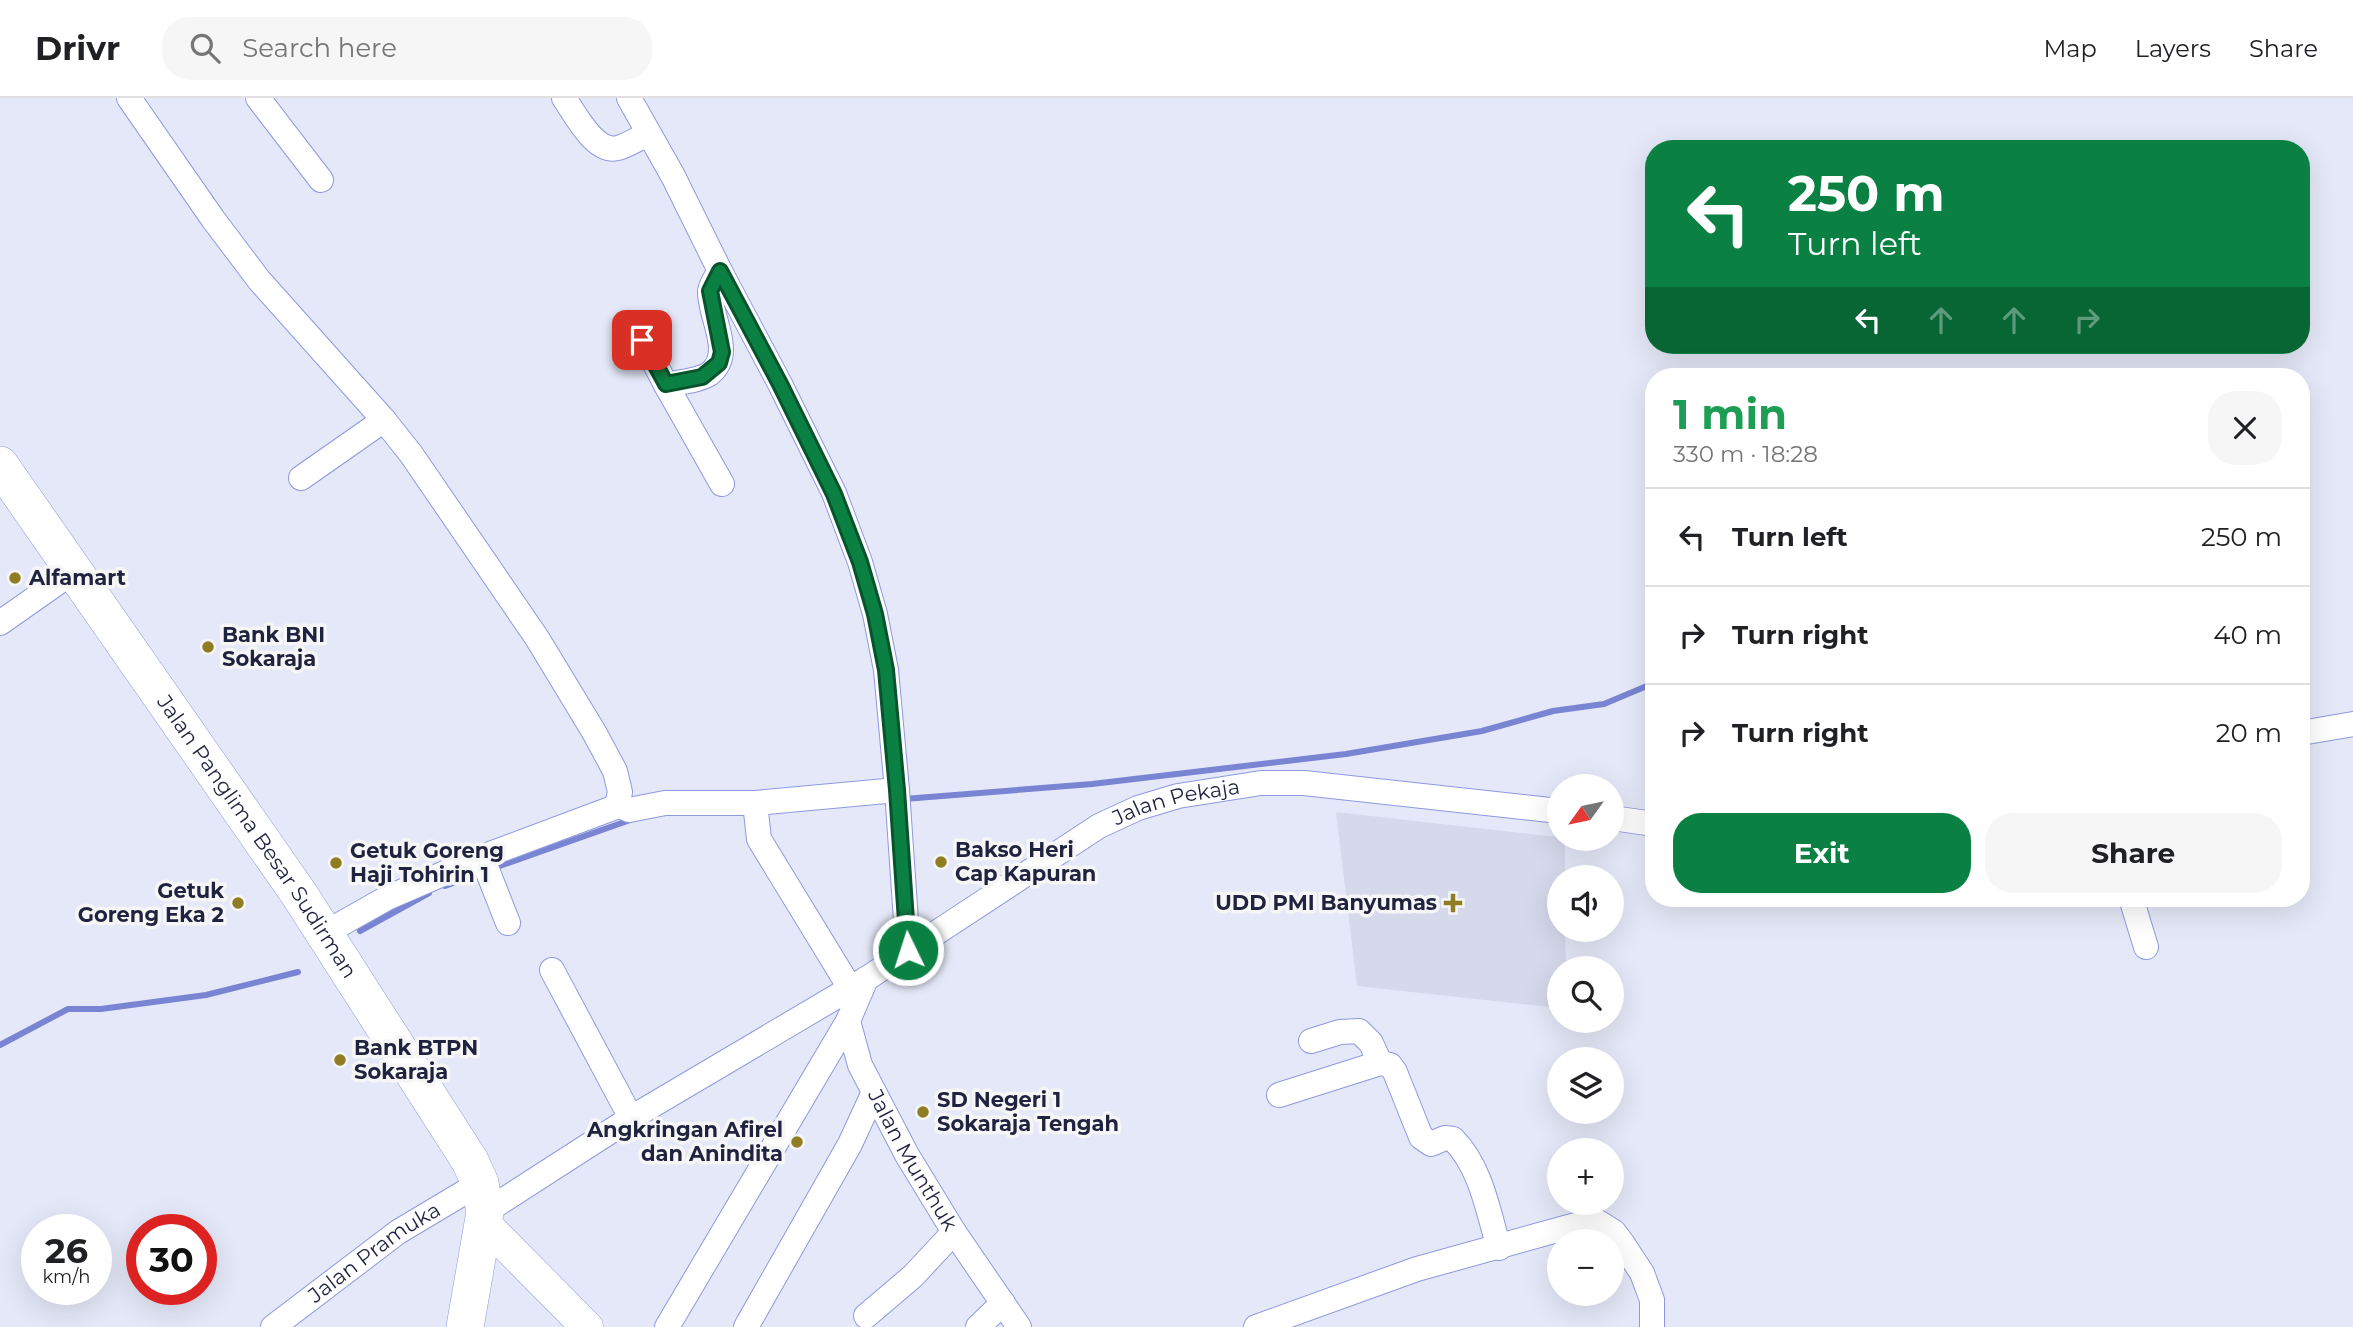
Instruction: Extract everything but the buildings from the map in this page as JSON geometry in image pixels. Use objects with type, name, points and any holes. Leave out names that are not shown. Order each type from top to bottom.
[{"type":"highway","name":"Jalan Panglima Besar Sudirman","points":[[0,465],[325,933],[462,1147],[483,1206]]},
{"type":"highway","points":[[465,1327],[483,1206]]},
{"type":"main road","points":[[483,1206],[587,1327]]},
{"type":"street","points":[[129,98],[258,280],[411,453],[551,661],[615,771],[620,792],[617,805]]},
{"type":"street","points":[[258,98],[321,180]]},
{"type":"street","points":[[564,98],[595,143],[609,149],[654,144]]},
{"type":"street","points":[[629,98],[673,176],[780,384],[834,494],[860,562],[875,614],[886,670],[908,950]]},
{"type":"street","points":[[666,384],[702,377],[719,363],[722,352],[710,291],[720,271]]},
{"type":"street","points":[[642,340],[722,484]]},
{"type":"street","points":[[301,478],[384,420]]},
{"type":"street","points":[[0,623],[74,571]]},
{"type":"street","points":[[2310,731],[2353,724]]},
{"type":"street","name":"Jalan Pekaja","points":[[483,1206],[858,983],[1099,826],[1138,808],[1178,796],[1261,783],[1304,783],[1547,810]]},
{"type":"street","points":[[325,933],[387,898],[486,867],[617,805],[629,810],[665,803],[755,812],[898,798]]},
{"type":"street","points":[[667,1327],[848,1021],[858,983],[760,839],[755,812]]},
{"type":"street","points":[[1624,820],[1645,823]]},
{"type":"street","points":[[486,867],[508,923]]},
{"type":"street","points":[[2134,907],[2146,947]]},
{"type":"street","points":[[552,970],[631,1118]]},
{"type":"street","name":"Jalan Munthuk","points":[[848,1021],[860,1065],[907,1155],[954,1232],[1019,1327]]},
{"type":"street","points":[[1311,1041],[1340,1032],[1359,1031],[1371,1043],[1380,1063]]},
{"type":"street","points":[[1279,1095],[1380,1063],[1390,1065],[1425,1142],[1431,1144],[1445,1138],[1453,1139],[1461,1147],[1483,1191],[1499,1248]]},
{"type":"street","points":[[746,1327],[850,1144],[874,1092]]},
{"type":"street","name":"Jalan Pramuka","points":[[273,1327],[398,1232],[483,1206]]},
{"type":"street","points":[[1256,1327],[1417,1269],[1579,1224],[1598,1222],[1614,1232],[1642,1273],[1652,1300],[1652,1327]]},
{"type":"street","points":[[866,1316],[913,1276],[954,1232]]},
{"type":"street","points":[[978,1327],[1003,1303]]},
{"type":"shaded area","name":"UDD PMI Banyumas","points":[[1336,812],[1547,836],[1547,851],[1565,851],[1565,865],[1547,865],[1547,942],[1565,942],[1566,956],[1547,956],[1547,1007],[1357,986]]},
{"type":"waterway","points":[[904,799],[1092,784],[1346,754],[1482,731],[1553,711],[1604,704],[1645,687]]},
{"type":"waterway","points":[[491,869],[633,819]]},
{"type":"waterway","points":[[445,886],[481,873]]},
{"type":"waterway","points":[[360,931],[429,893]]},
{"type":"waterway","points":[[0,1045],[68,1009],[101,1009],[206,995],[298,972]]},
{"type":"place","name":"Alfamart","points":[[15,578]]},
{"type":"place","name":"Bank BNI Sokaraja","points":[[208,647]]},
{"type":"place","name":"Bakso Heri Cap Kapuran","points":[[941,862]]},
{"type":"place","name":"Getuk Goreng Haji Tohirin 1","points":[[336,863]]},
{"type":"place","name":"Getuk Goreng Eka 2","points":[[238,903]]},
{"type":"place","name":"UDD PMI Banyumas","points":[[1453,903]]},
{"type":"place","name":"Bank BTPN Sokaraja","points":[[340,1060]]},
{"type":"place","name":"SD Negeri 1 Sokaraja Tengah","points":[[923,1112]]},
{"type":"place","name":"Angkringan Afirel dan Anindita","points":[[797,1142]]},
{"type":"route","points":[[642,340],[666,384],[709,374],[719,363],[722,352],[710,291],[720,271],[834,494],[860,562],[875,614],[886,670],[908,950]]}]
